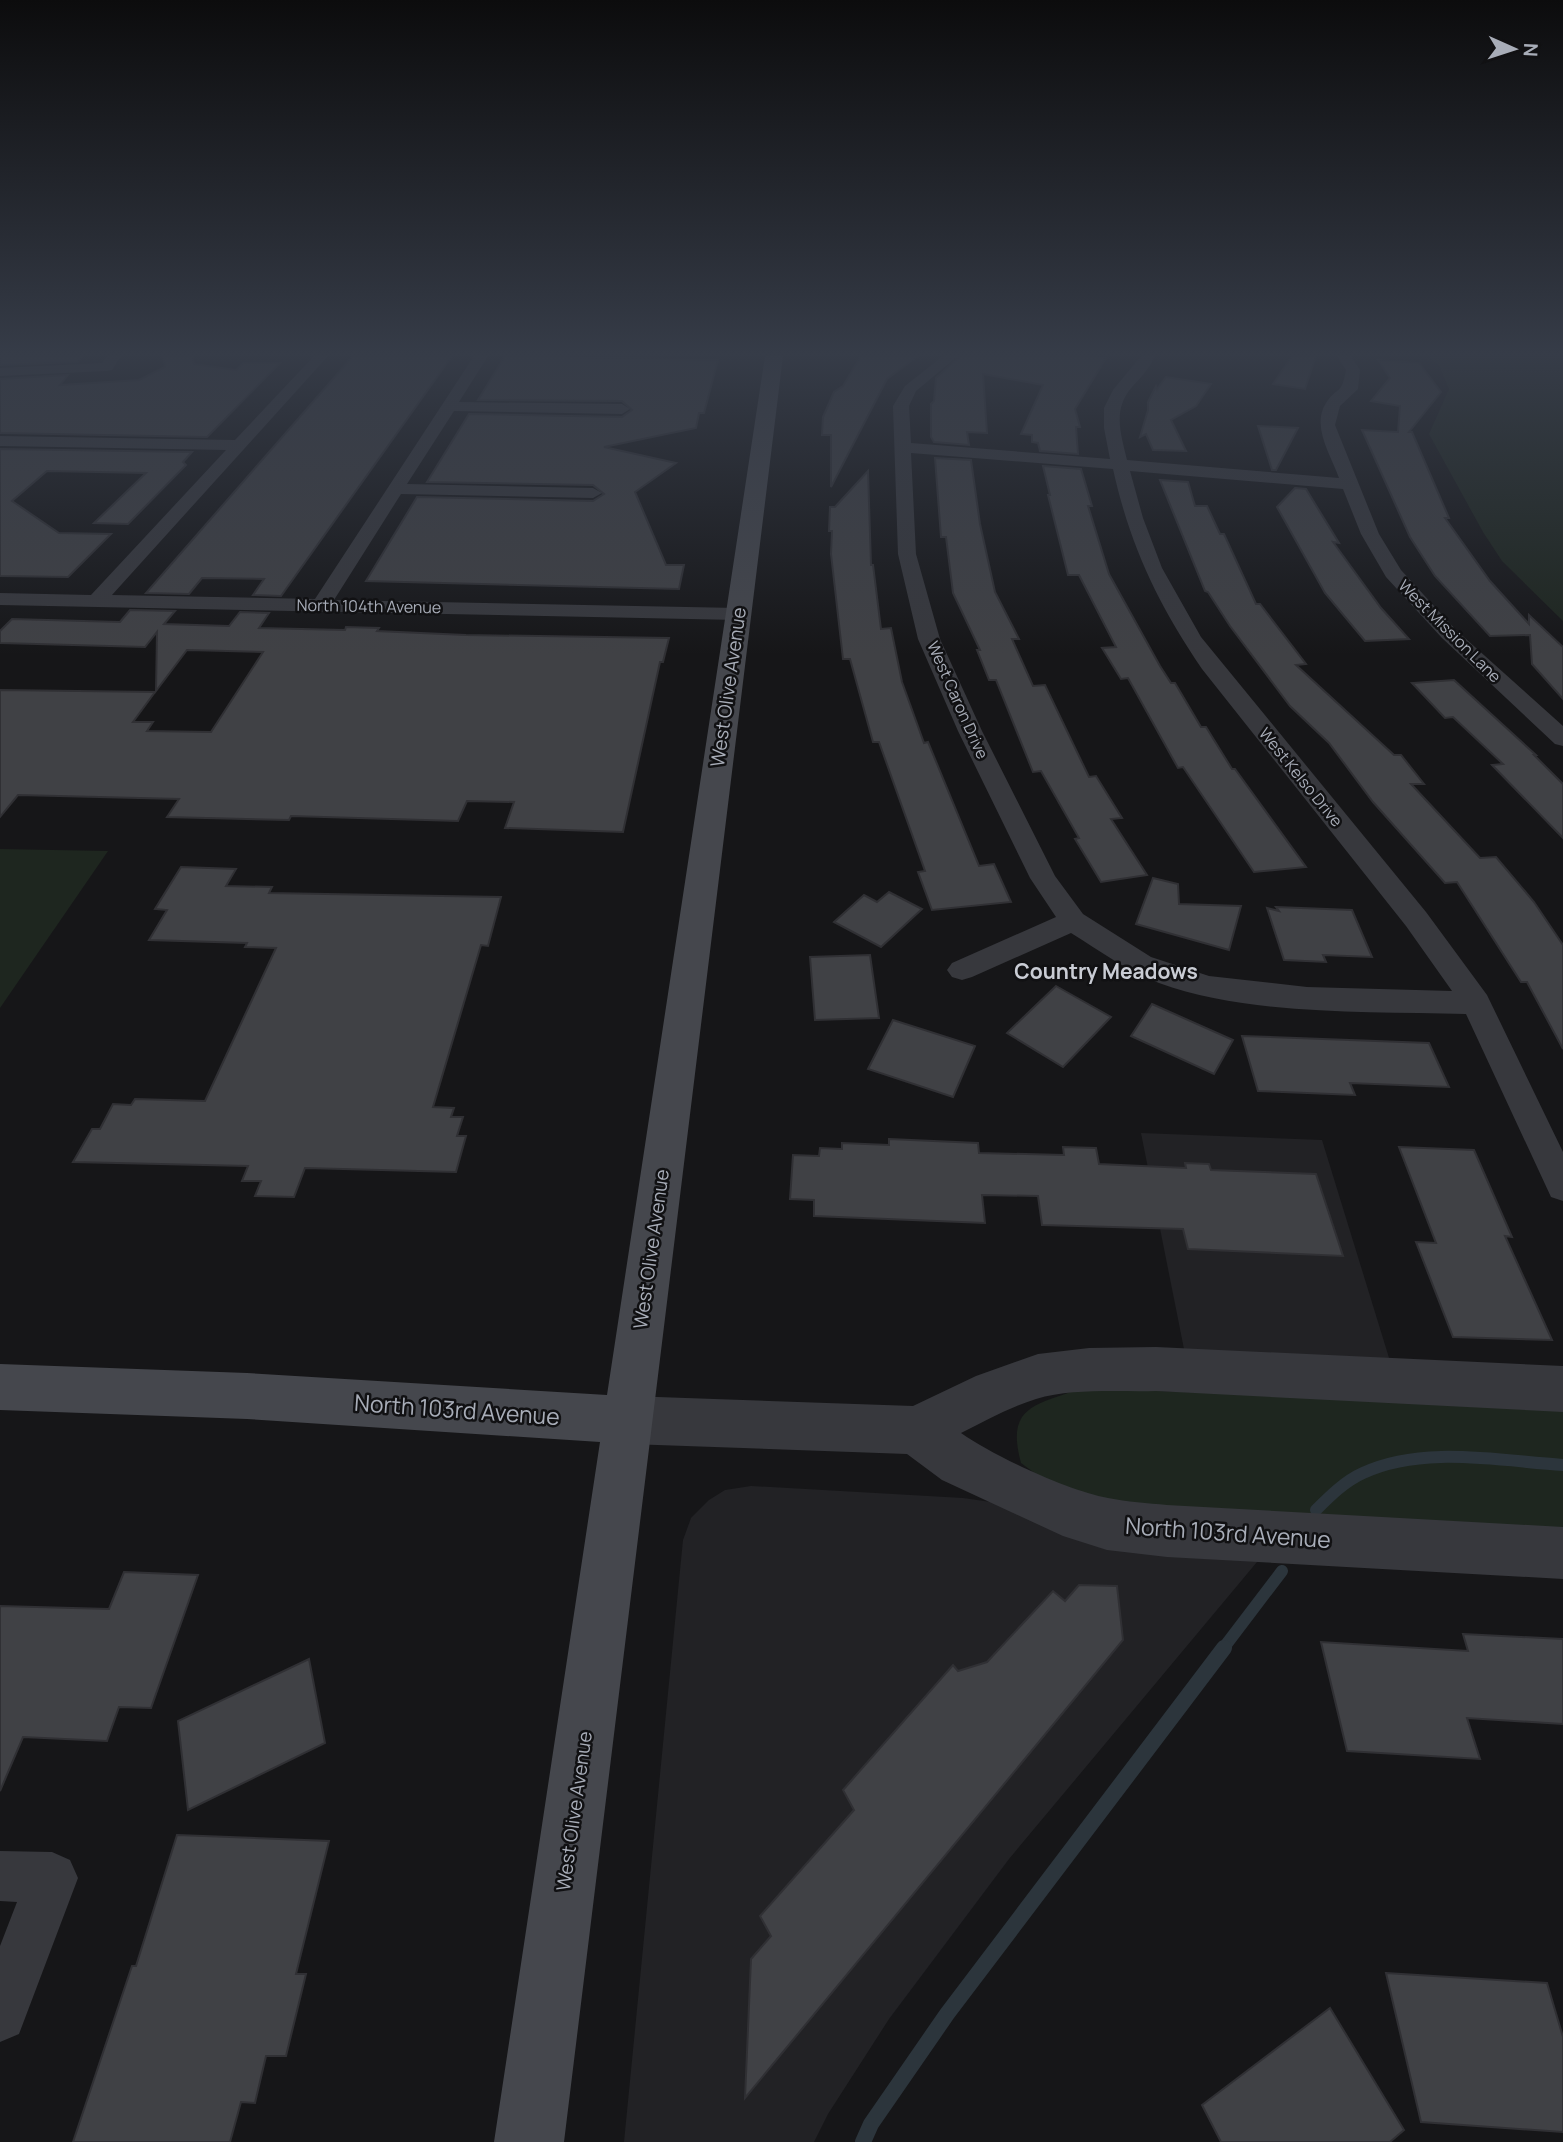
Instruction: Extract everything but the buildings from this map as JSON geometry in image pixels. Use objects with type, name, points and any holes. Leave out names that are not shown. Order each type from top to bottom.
[{"type":"main road","name":"West Olive Avenue","points":[[529,2142],[760,456]]},
{"type":"main road","name":"North 103rd Avenue","points":[[0,1387],[247,1396],[629,1420]]},
{"type":"street","points":[[97,600],[227,456]]},
{"type":"street","points":[[321,605],[416,456]]},
{"type":"street","name":"West Caron Drive","points":[[904,456],[907,554],[929,639],[970,731],[1043,878],[1073,921],[1141,964],[1209,987],[1307,998],[1475,1003]]},
{"type":"street","points":[[1012,456],[1350,484]]},
{"type":"street","name":"West Kelso Drive","points":[[1118,456],[1141,547],[1178,622],[1416,919],[1475,1003],[1563,1186]]},
{"type":"street","name":"West Mission Lane","points":[[1339,456],[1370,534],[1393,573],[1449,634],[1563,739]]},
{"type":"street","points":[[395,489],[593,493]]},
{"type":"street","name":"North 104th Avenue","points":[[0,599],[738,614]]},
{"type":"street","points":[[961,970],[1073,921]]},
{"type":"street","name":"North 103rd Avenue","points":[[629,1420],[915,1430],[993,1392],[1038,1376],[1088,1370],[1156,1369],[1563,1390]]},
{"type":"street","name":"North 103rd Avenue","points":[[915,1430],[970,1468],[1063,1510],[1107,1524],[1167,1531],[1563,1553]]},
{"type":"street","points":[[0,1876],[52,1878],[0,2015]]},
{"type":"shaded area","points":[[1441,456],[1563,456],[1563,621],[1502,561]]},
{"type":"shaded area","points":[[0,849],[108,851],[0,1008]]},
{"type":"shaded area","points":[[1141,1133],[1322,1140],[1390,1361],[1184,1349]]},
{"type":"shaded area","points":[[1082,1388],[1563,1407],[1563,1535],[1142,1514],[1044,1480],[1021,1463],[1017,1429],[1021,1418],[1039,1404]]},
{"type":"shaded area","points":[[751,1486],[963,1498],[1005,1504],[1262,1556],[1009,1859],[889,2019],[828,2114],[814,2142],[624,2142],[683,1540],[691,1518],[709,1500],[725,1490]]},
{"type":"waterway","points":[[1316,1510],[1356,1476],[1386,1464],[1411,1459],[1488,1458],[1563,1465]]},
{"type":"waterway","points":[[1222,1650],[1282,1571]]},
{"type":"waterway","points":[[863,2142],[871,2124],[947,2014],[1224,1648]]},
{"type":"district","name":"Country Meadows","points":[[1106,972]]}]
